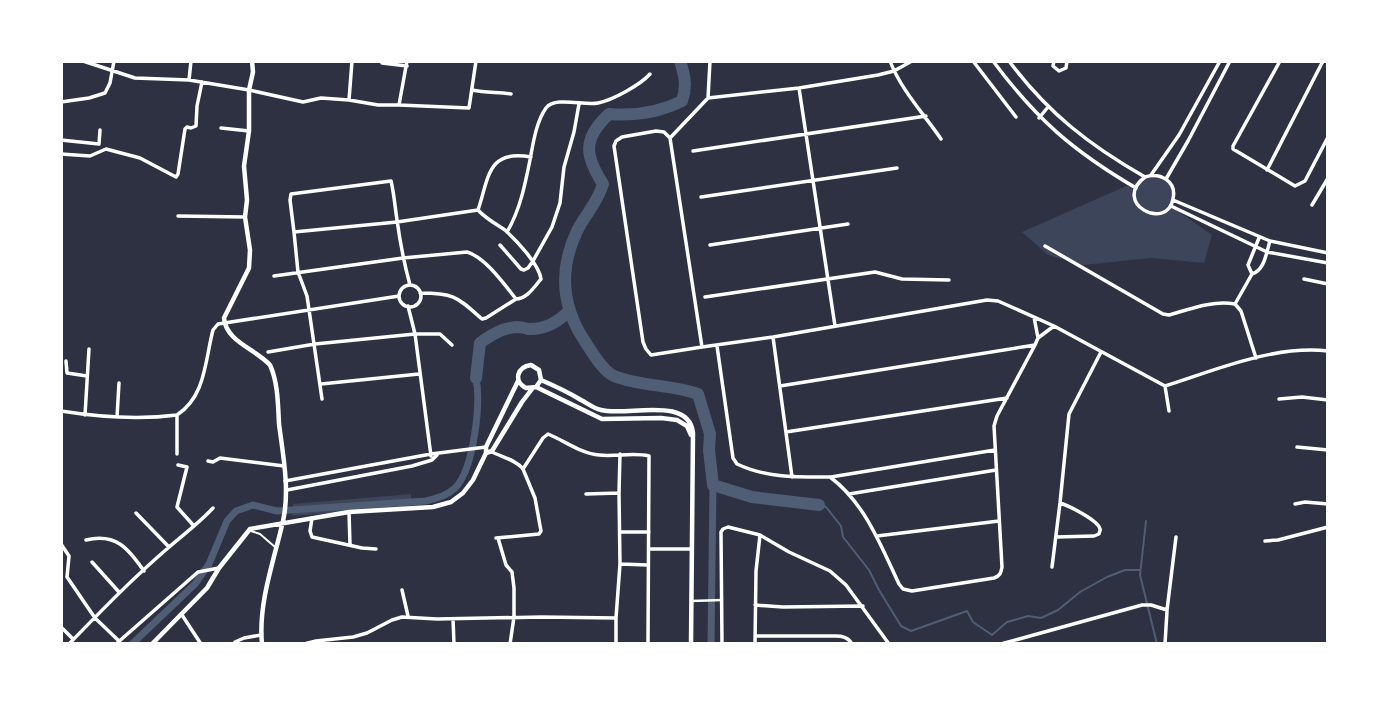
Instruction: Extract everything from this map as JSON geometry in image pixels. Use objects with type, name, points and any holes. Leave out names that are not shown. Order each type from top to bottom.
[{"type":"main road","points":[[252,61],[249,131],[244,166],[249,268],[224,322],[237,340],[266,360],[272,368],[277,401],[286,505],[265,605],[262,644]]},
{"type":"main road","points":[[152,644],[207,588],[219,568],[248,531],[254,528],[283,520],[349,512],[433,507],[457,499],[467,489],[488,451],[522,368],[531,365],[539,370],[541,380]]},
{"type":"main road","points":[[488,451],[541,380]]},
{"type":"main road","points":[[541,380],[600,410],[669,411],[685,416],[690,422],[691,644]]},
{"type":"main road","points":[[518,381],[524,387],[534,388],[602,419],[677,420],[687,426],[692,440]]},
{"type":"street","points":[[83,61],[135,78],[189,79],[306,102],[321,98],[378,104],[469,108],[476,61]]},
{"type":"street","points":[[61,102],[105,93],[110,83],[114,61]]},
{"type":"street","points":[[189,79],[191,61]]},
{"type":"street","points":[[349,100],[352,61]]},
{"type":"street","points":[[708,99],[709,61]]},
{"type":"street","points":[[890,61],[894,71],[941,139]]},
{"type":"street","points":[[670,138],[708,99],[799,88],[894,71],[912,61]]},
{"type":"street","points":[[973,61],[1016,117]]},
{"type":"street","points":[[993,61],[1039,118],[1101,168],[1136,188]]},
{"type":"street","points":[[1009,61],[1048,107],[1077,134],[1145,177]]},
{"type":"street","points":[[1054,61],[1054,66],[1059,71],[1066,68],[1067,61]]},
{"type":"street","points":[[1151,175],[1185,124],[1220,61]]},
{"type":"street","points":[[1166,179],[1230,61]]},
{"type":"street","points":[[1280,61],[1233,146],[1235,151],[1295,186],[1305,181],[1328,137]]},
{"type":"street","points":[[1267,170],[1323,61]]},
{"type":"street","points":[[382,63],[407,64],[399,105]]},
{"type":"street","points":[[508,232],[520,203],[540,121],[547,107],[569,102],[597,104],[612,99],[650,74]]},
{"type":"street","points":[[61,154],[90,156],[106,149],[140,158],[176,177],[185,129],[196,126],[202,82]]},
{"type":"street","points":[[799,88],[835,326]]},
{"type":"street","points":[[472,90],[512,94]]},
{"type":"street","points":[[500,246],[524,270],[533,261],[552,227],[579,104]]},
{"type":"street","points":[[1039,118],[1048,107]]},
{"type":"street","points":[[693,151],[926,116]]},
{"type":"street","points":[[1185,124],[1195,128]]},
{"type":"street","points":[[221,128],[249,131]]},
{"type":"street","points":[[61,141],[99,144],[100,130]]},
{"type":"street","points":[[702,348],[670,138],[664,132],[656,131],[622,137],[614,146],[643,342],[651,355],[717,346],[773,337],[992,300],[1054,326],[1165,386],[1286,351],[1328,351]]},
{"type":"street","points":[[478,209],[487,175],[493,166],[516,154],[531,157]]},
{"type":"street","points":[[701,197],[897,168]]},
{"type":"street","points":[[1161,176],[1172,186],[1173,200],[1164,212],[1154,215],[1138,206],[1136,188],[1145,177],[1161,176]]},
{"type":"street","points":[[1312,205],[1328,178]]},
{"type":"street","points":[[322,398],[307,296],[298,272],[289,200],[291,194],[388,181],[392,184],[403,258],[410,285]]},
{"type":"street","points":[[1173,200],[1270,241],[1328,253]]},
{"type":"street","points":[[1171,206],[1266,252],[1328,263]]},
{"type":"street","points":[[295,232],[397,222],[478,209]]},
{"type":"street","points":[[421,293],[441,293],[458,298],[482,319],[526,296],[541,279],[533,261],[508,232],[478,209]]},
{"type":"street","points":[[178,216],[245,217]]},
{"type":"street","points":[[710,245],[848,224]]},
{"type":"street","points":[[1252,274],[1248,265],[1260,237]]},
{"type":"street","points":[[1236,304],[1252,274],[1256,274],[1261,268],[1270,241]]},
{"type":"street","points":[[1045,246],[1163,314],[1169,315],[1224,302],[1236,304],[1241,311],[1256,358]]},
{"type":"street","points":[[274,276],[457,252],[473,254],[491,269],[516,299]]},
{"type":"street","points":[[705,297],[875,272],[902,279],[949,279]]},
{"type":"street","points":[[1304,279],[1328,284]]},
{"type":"street","points":[[410,285],[417,287],[421,293],[418,303],[408,306],[402,303],[399,296],[401,289],[410,285]]},
{"type":"street","points":[[61,411],[117,417],[177,415],[197,394],[216,325],[399,296]]},
{"type":"street","points":[[408,306],[415,334],[431,457]]},
{"type":"street","points":[[1034,317],[1038,338]]},
{"type":"street","points":[[830,477],[849,494],[877,536],[903,589],[912,591],[999,576],[1002,567],[994,426],[1038,338],[1054,326]]},
{"type":"street","points":[[268,352],[315,344],[415,334],[440,334],[452,345]]},
{"type":"street","points":[[773,337],[792,477]]},
{"type":"street","points":[[780,386],[1035,345]]},
{"type":"street","points":[[717,346],[733,458],[737,464],[746,468],[792,477],[830,477],[995,450]]},
{"type":"street","points":[[85,415],[89,349]]},
{"type":"street","points":[[1052,567],[1069,414],[1101,352]]},
{"type":"street","points":[[66,360],[68,374],[87,376]]},
{"type":"street","points":[[321,384],[419,374]]},
{"type":"street","points":[[117,417],[119,383]]},
{"type":"street","points":[[1165,386],[1169,411]]},
{"type":"street","points":[[1279,399],[1302,397],[1328,400]]},
{"type":"street","points":[[786,432],[1007,398]]},
{"type":"street","points":[[177,415],[177,454]]},
{"type":"street","points":[[523,469],[548,434],[598,456],[649,456],[648,644]]},
{"type":"street","points":[[1297,447],[1328,450]]},
{"type":"street","points":[[285,490],[412,466],[437,455],[477,448],[516,463],[523,469],[535,498],[541,531],[539,534],[498,538],[506,565],[512,572],[514,588],[510,644]]},
{"type":"street","points":[[616,644],[615,618],[620,564],[620,454]]},
{"type":"street","points":[[285,481],[431,457]]},
{"type":"street","points":[[208,461],[213,462],[220,458],[284,466]]},
{"type":"street","points":[[178,466],[187,467],[177,507],[194,526]]},
{"type":"street","points":[[358,468],[359,476]]},
{"type":"street","points":[[849,494],[996,470]]},
{"type":"street","points":[[586,494],[619,494]]},
{"type":"street","points":[[1056,537],[1094,536],[1100,531],[1096,523],[1060,503]]},
{"type":"street","points":[[1295,504],[1328,504]]},
{"type":"street","points":[[69,644],[119,592],[213,508]]},
{"type":"street","points":[[349,512],[350,545]]},
{"type":"street","points":[[136,513],[169,547]]},
{"type":"street","points":[[312,518],[312,537],[376,549]]},
{"type":"street","points":[[877,536],[999,521]]},
{"type":"street","points":[[722,644],[719,600],[722,532],[723,529],[731,527],[760,535],[789,552],[830,570],[863,606],[889,644]]},
{"type":"street","points":[[1265,541],[1328,527]]},
{"type":"street","points":[[620,532],[649,532]]},
{"type":"street","points":[[755,644],[760,535]]},
{"type":"street","points":[[86,540],[102,537],[114,541],[132,554],[144,571]]},
{"type":"street","points":[[1164,644],[1176,537]]},
{"type":"street","points":[[61,544],[69,556],[67,577],[95,618],[118,642],[198,572],[219,568]]},
{"type":"street","points":[[649,549],[691,549]]},
{"type":"street","points":[[92,562],[119,592]]},
{"type":"street","points":[[620,564],[648,565]]},
{"type":"street","points":[[402,590],[408,616]]},
{"type":"street","points":[[691,601],[719,600]]},
{"type":"street","points":[[755,605],[863,606]]},
{"type":"street","points":[[1004,643],[1142,605],[1167,610]]},
{"type":"street","points":[[182,615],[201,644]]},
{"type":"street","points":[[304,644],[353,637],[408,616],[453,619],[615,618]]},
{"type":"street","points":[[453,619],[454,644]]},
{"type":"street","points":[[61,627],[74,639]]},
{"type":"street","points":[[235,642],[261,635]]},
{"type":"street","points":[[755,636],[835,635],[843,636],[852,644]]},
{"type":"street","points":[[1023,637],[1024,644]]},
{"type":"lane","points":[[248,531],[258,533],[276,548]]},
{"type":"shaded area","points":[[1151,175],[1166,179],[1173,190],[1171,206],[1212,235],[1204,263],[1151,258],[1083,265],[1048,255],[1022,232]]},
{"type":"shaded area","points":[[411,494],[411,507],[292,516],[293,504]]},
{"type":"waterway","points":[[680,61],[685,81],[682,101],[647,112],[609,114],[590,140],[590,156],[603,184],[577,231],[567,260],[565,289],[572,316],[592,352],[610,374],[624,380],[698,394],[710,434],[713,485],[752,497],[819,505]]},
{"type":"waterway","points":[[476,378],[480,343],[506,329],[546,327],[569,311]]},
{"type":"waterway","points":[[132,644],[195,584],[209,564],[227,521],[236,511],[253,505],[277,511],[426,501],[452,491],[462,479],[471,451],[477,419],[476,378]]},
{"type":"waterway","points":[[711,644],[713,485]]},
{"type":"waterway","points":[[819,505],[826,507],[841,526],[843,537],[869,570],[901,626],[911,631],[967,611],[973,622],[992,635],[1007,622],[1028,616],[1041,618],[1058,610],[1080,592],[1107,577],[1125,570],[1140,570]]},
{"type":"waterway","points":[[1146,521],[1140,575],[1157,644]]}]
